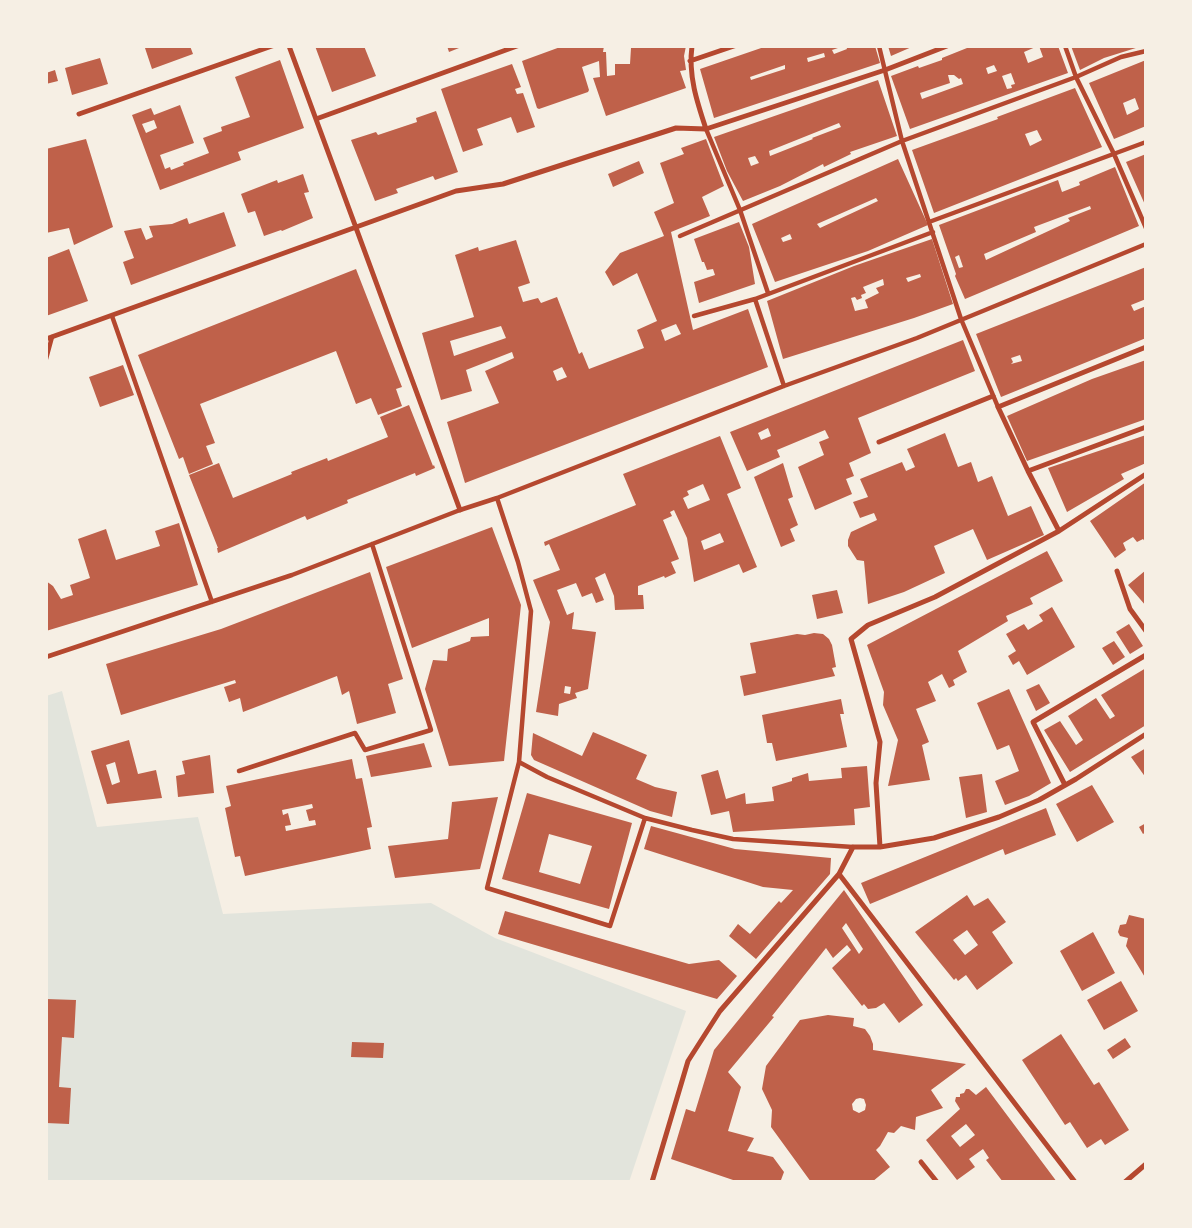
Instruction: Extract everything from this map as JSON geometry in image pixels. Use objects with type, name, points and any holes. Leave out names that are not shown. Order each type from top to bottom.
[{"type":"street","points":[[79,114],[272,46]]},
{"type":"street","points":[[289,46],[460,510]]},
{"type":"street","points":[[316,119],[517,46]]},
{"type":"street","points":[[692,46],[690,61],[696,101],[740,210],[768,294]]},
{"type":"street","points":[[690,61],[734,46]]},
{"type":"street","points":[[879,46],[902,141],[961,319],[998,407],[1059,531]]},
{"type":"street","points":[[46,359],[49,338],[456,191],[503,184],[676,128],[706,129],[885,70],[947,46]]},
{"type":"street","points":[[1065,46],[1076,77],[1114,154],[1146,228]]},
{"type":"street","points":[[680,236],[902,141],[1076,77],[1121,57],[1146,51]]},
{"type":"street","points":[[929,222],[1146,142]]},
{"type":"street","points":[[694,316],[768,294],[933,232]]},
{"type":"street","points":[[46,657],[292,575],[460,510],[497,498],[784,386],[917,338],[1146,244]]},
{"type":"street","points":[[755,298],[784,386]]},
{"type":"street","points":[[112,316],[212,602]]},
{"type":"street","points":[[998,407],[1146,347]]},
{"type":"street","points":[[879,442],[993,396]]},
{"type":"street","points":[[1028,471],[1146,427]]},
{"type":"street","points":[[880,847],[876,783],[880,742],[852,639],[868,625],[935,597],[1059,531],[1146,474]]},
{"type":"street","points":[[497,498],[518,562],[530,611],[519,762],[487,888],[610,926],[644,818]]},
{"type":"street","points":[[239,771],[355,733],[365,750],[431,730],[372,544]]},
{"type":"street","points":[[1117,571],[1130,609],[1146,631]]},
{"type":"street","points":[[1064,785],[1033,722],[1146,655]]},
{"type":"street","points":[[519,762],[547,777],[644,818],[692,830],[733,839],[880,847],[934,838],[999,817],[1039,800],[1146,734]]},
{"type":"street","points":[[652,1182],[688,1060],[720,1012],[839,874],[853,847]]},
{"type":"street","points":[[839,874],[1075,1182]]},
{"type":"street","points":[[921,1162],[937,1182]]},
{"type":"street","points":[[1125,1182],[1146,1164]]},
{"type":"shaded area","points":[[62,691],[97,827],[198,817],[223,914],[431,903],[495,938],[686,1011],[629,1182],[46,1182],[46,696]]},
{"type":"building","points":[[149,46],[190,46],[193,54],[152,69],[145,48]]},
{"type":"building","points":[[315,46],[364,46],[376,76],[332,92]]},
{"type":"building","points":[[447,46],[464,46],[449,52]]},
{"type":"building","points":[[563,46],[604,46],[603,52],[606,52],[607,76],[615,75],[615,64],[630,64],[631,48],[627,46],[686,46],[684,56],[686,70],[680,71],[686,88],[606,116],[593,78],[600,77],[599,61],[582,67],[588,92],[539,109],[537,108],[522,61]]},
{"type":"building","points":[[767,46],[838,46],[838,48],[832,50],[834,54],[847,49],[846,46],[875,46],[880,63],[714,118],[700,69]],"holes":[[[824,53],[825,57],[808,62],[807,58]],[[785,65],[785,69],[751,80],[750,77]]]},
{"type":"building","points":[[888,46],[914,46],[891,56]]},
{"type":"building","points":[[972,46],[1038,46],[1024,52],[1028,63],[1043,57],[1039,46],[1058,46],[1068,73],[910,129],[891,76],[942,60],[942,58]],"holes":[[[994,65],[997,71],[988,74],[986,68]],[[1011,73],[1015,84],[1011,85],[1012,88],[1007,89],[1002,76]],[[948,75],[954,75],[959,79],[961,78],[963,84],[922,99],[920,93],[950,83]]]},
{"type":"building","points":[[1071,46],[1139,47],[1104,58],[1080,70]]},
{"type":"building","points":[[100,58],[108,84],[72,95],[65,68]]},
{"type":"building","points":[[280,60],[304,128],[238,152],[241,160],[160,190],[132,115],[151,108],[154,115],[180,105],[194,143],[160,155],[165,169],[170,167],[171,170],[209,153],[203,138],[222,131],[221,127],[250,117],[235,77]],"holes":[[[154,120],[157,128],[146,133],[142,124]]]},
{"type":"building","points":[[1146,60],[1146,126],[1114,139],[1089,83]],"holes":[[[1135,98],[1139,109],[1127,115],[1123,103]]]},
{"type":"building","points":[[512,64],[521,87],[515,89],[517,94],[523,93],[535,127],[517,133],[511,117],[477,129],[483,145],[463,152],[441,89]]},
{"type":"building","points":[[55,70],[58,81],[46,84],[46,73]]},
{"type":"building","points":[[878,80],[897,136],[850,152],[851,154],[824,167],[823,164],[780,186],[743,201],[727,171],[714,137]],"holes":[[[839,123],[841,127],[770,156],[769,151]],[[755,156],[759,163],[751,166],[748,158]]]},
{"type":"building","points":[[1075,88],[1102,147],[934,213],[912,150],[998,119],[997,117]],"holes":[[[1037,130],[1042,140],[1030,146],[1025,134]]]},
{"type":"building","points":[[436,111],[458,172],[435,180],[433,176],[396,189],[398,193],[375,201],[351,140],[376,132],[378,135],[417,122],[416,118]]},
{"type":"building","points":[[86,139],[113,227],[74,245],[69,228],[46,233],[46,149]]},
{"type":"building","points":[[706,139],[724,186],[702,197],[710,216],[671,232],[693,330],[748,309],[768,367],[465,483],[447,422],[499,403],[485,371],[514,358],[512,352],[466,370],[472,391],[441,400],[422,333],[474,317],[455,255],[478,247],[479,251],[516,240],[530,283],[518,287],[523,302],[538,298],[541,303],[557,297],[579,354],[582,352],[589,369],[644,348],[637,330],[657,321],[637,273],[613,286],[605,272],[620,253],[664,236],[654,212],[674,203],[660,163],[684,154],[681,148]],"holes":[[[676,324],[681,334],[665,341],[661,330]],[[501,326],[506,338],[454,356],[450,341]],[[562,367],[567,377],[557,381],[553,371]]]},
{"type":"building","points":[[1146,154],[1146,207],[1126,162]]},
{"type":"building","points":[[898,159],[928,225],[868,251],[775,282],[752,224]],"holes":[[[876,198],[878,201],[820,228],[817,224]],[[790,234],[792,239],[783,242],[781,238]]]},
{"type":"building","points":[[639,161],[644,173],[613,187],[608,174]]},
{"type":"building","points":[[1115,167],[1139,226],[965,299],[955,276],[956,274],[939,225],[1058,180],[1062,192],[1080,185],[1079,182]],"holes":[[[1090,206],[1091,209],[1068,218],[1070,221],[986,260],[984,254],[1036,232],[1034,227]],[[959,255],[963,267],[959,268],[955,257]]]},
{"type":"building","points":[[303,174],[309,192],[304,193],[313,218],[282,231],[264,236],[255,211],[248,213],[241,194],[277,180],[278,183]]},
{"type":"building","points":[[224,212],[236,246],[131,285],[123,262],[134,258],[124,231],[141,228],[146,240],[153,237],[149,226],[172,224],[187,218],[189,224]]},
{"type":"building","points":[[739,222],[749,247],[755,284],[699,303],[694,282],[715,275],[713,269],[707,270],[704,262],[702,262],[694,239]]},
{"type":"building","points":[[932,239],[953,304],[783,359],[767,301],[854,266]],"holes":[[[920,274],[921,277],[908,282],[906,278]],[[883,279],[884,285],[876,288],[879,293],[865,300],[868,308],[855,311],[851,298],[855,297],[857,300],[862,298],[861,295],[866,293],[863,287]]]},
{"type":"building","points":[[69,249],[88,301],[46,316],[46,258]]},
{"type":"building","points":[[1146,267],[1146,299],[1131,305],[1134,311],[1146,306],[1146,338],[1001,397],[976,334]],"holes":[[[1020,355],[1022,361],[1011,364],[1013,362],[1011,358]]]},
{"type":"building","points":[[356,269],[402,387],[396,389],[402,406],[378,415],[371,398],[356,404],[336,351],[200,404],[215,443],[206,446],[213,464],[189,474],[183,457],[179,459],[138,355]]},
{"type":"building","points":[[963,340],[975,371],[858,418],[871,453],[849,463],[854,476],[846,479],[852,494],[815,510],[798,467],[824,455],[819,442],[829,438],[825,430],[777,450],[780,457],[747,471],[730,432]],"holes":[[[768,428],[771,436],[761,440],[758,433]]]},
{"type":"building","points":[[1146,360],[1146,419],[1027,461],[1007,416],[1092,379]]},
{"type":"building","points":[[123,365],[134,395],[100,407],[89,377]]},
{"type":"building","points":[[409,405],[435,468],[416,476],[415,473],[347,500],[348,503],[307,520],[305,516],[218,553],[218,548],[189,475],[219,463],[233,498],[292,474],[291,472],[327,458],[328,461],[388,437],[380,417]]},
{"type":"building","points":[[945,433],[958,467],[971,462],[978,482],[992,476],[1008,516],[1031,506],[1044,535],[987,560],[973,529],[934,546],[945,573],[904,592],[868,604],[864,561],[857,560],[848,546],[851,532],[877,520],[874,513],[860,518],[853,502],[868,497],[860,479],[902,462],[906,471],[915,467],[907,449]]},
{"type":"building","points":[[1146,435],[1146,463],[1121,474],[1124,479],[1067,512],[1048,468]]},
{"type":"building","points":[[720,436],[741,488],[727,494],[757,567],[743,573],[739,564],[694,582],[687,538],[674,510],[670,512],[672,516],[663,520],[679,559],[671,562],[676,573],[638,586],[638,595],[643,595],[644,609],[615,610],[614,596],[605,573],[595,578],[604,600],[596,603],[592,593],[582,597],[576,583],[557,590],[567,615],[574,612],[572,629],[596,632],[588,689],[575,693],[577,698],[559,704],[558,716],[536,712],[550,622],[533,580],[560,570],[549,544],[545,546],[544,542],[636,505],[623,474]],"holes":[[[703,484],[710,500],[688,509],[683,498],[689,495],[687,491]],[[720,533],[724,542],[704,550],[701,541]],[[565,686],[571,687],[570,694],[564,693]]]},
{"type":"building","points":[[783,463],[793,497],[788,499],[798,525],[790,529],[795,541],[781,547],[754,477]]},
{"type":"building","points":[[1146,482],[1146,543],[1143,539],[1137,542],[1133,537],[1123,543],[1126,550],[1115,558],[1090,521]]},
{"type":"building","points":[[179,523],[198,585],[46,631],[46,581],[53,586],[61,599],[73,595],[70,585],[90,578],[78,539],[106,529],[116,560],[160,546],[155,531]]},
{"type":"building","points":[[492,527],[521,605],[504,761],[449,766],[425,689],[433,660],[447,661],[448,649],[470,641],[471,637],[489,636],[489,618],[412,648],[386,567]]},
{"type":"building","points":[[1047,551],[1063,581],[1030,598],[1033,604],[1006,616],[1008,621],[958,651],[967,672],[953,680],[955,685],[949,688],[942,674],[928,682],[936,701],[916,709],[929,742],[922,745],[930,780],[888,786],[898,740],[883,705],[884,692],[867,645]]},
{"type":"building","points":[[1146,570],[1146,606],[1128,585]]},
{"type":"building","points":[[370,572],[403,679],[388,684],[396,713],[357,724],[349,691],[342,695],[337,676],[243,712],[240,698],[229,702],[224,687],[236,683],[235,680],[121,715],[106,664],[221,629]]},
{"type":"building","points":[[837,590],[843,613],[817,619],[812,595]]},
{"type":"building","points":[[1052,607],[1075,647],[1027,675],[1019,661],[1013,665],[1008,656],[1016,651],[1006,634],[1024,624],[1028,630],[1043,621],[1039,615]]},
{"type":"building","points":[[1129,624],[1143,646],[1130,654],[1116,632]]},
{"type":"building","points":[[797,634],[823,634],[832,645],[836,667],[832,668],[835,676],[744,696],[740,676],[756,673],[750,643]]},
{"type":"building","points":[[1114,641],[1125,657],[1113,665],[1102,648]]},
{"type":"building","points":[[1146,668],[1146,725],[1070,772],[1044,730],[1060,721],[1076,745],[1083,740],[1068,716],[1096,698],[1110,719],[1115,716],[1101,695]]},
{"type":"building","points":[[1039,684],[1050,703],[1036,711],[1026,690]]},
{"type":"building","points":[[1009,689],[1051,783],[1029,796],[1005,805],[995,781],[1019,771],[1009,745],[997,750],[977,703]]},
{"type":"building","points":[[841,699],[844,714],[840,714],[847,747],[776,761],[772,743],[767,743],[762,715]]},
{"type":"building","points":[[593,732],[647,755],[636,779],[655,787],[677,792],[672,817],[650,811],[534,760],[531,755],[533,733],[582,756]]},
{"type":"building","points":[[129,740],[138,774],[156,770],[162,798],[107,804],[91,751]],"holes":[[[115,762],[120,782],[112,785],[106,765]]]},
{"type":"building","points":[[424,743],[432,767],[371,777],[366,756]]},
{"type":"building","points":[[1146,748],[1146,778],[1131,757]]},
{"type":"building","points":[[210,755],[214,793],[178,797],[176,776],[185,774],[182,761]]},
{"type":"building","points":[[352,759],[356,779],[362,778],[372,827],[367,828],[371,849],[245,876],[240,856],[235,857],[225,808],[231,806],[226,786]],"holes":[[[312,804],[313,808],[306,810],[309,821],[315,820],[316,825],[286,831],[285,826],[291,825],[288,813],[283,815],[282,810]]]},
{"type":"building","points":[[867,766],[870,807],[854,809],[855,825],[733,832],[729,811],[711,815],[701,775],[718,770],[726,799],[745,793],[746,804],[774,801],[772,787],[792,781],[792,778],[808,773],[809,781],[842,778],[841,768]]},
{"type":"building","points":[[982,774],[987,812],[966,818],[959,777]]},
{"type":"building","points":[[1092,785],[1114,822],[1077,842],[1056,804]]},
{"type":"building","points":[[527,793],[632,823],[609,909],[502,879]],"holes":[[[549,834],[592,846],[580,884],[539,872]]]},
{"type":"building","points":[[498,797],[480,869],[395,878],[388,846],[448,839],[452,802]]},
{"type":"building","points":[[1046,808],[1056,835],[1005,855],[1003,849],[870,904],[861,883]]},
{"type":"building","points":[[1146,823],[1146,832],[1143,834],[1139,827]]},
{"type":"building","points":[[651,826],[735,849],[831,858],[830,874],[756,959],[729,936],[738,924],[750,934],[779,901],[781,903],[793,890],[763,887],[644,849]]},
{"type":"building","points":[[844,890],[923,1005],[899,1023],[884,1003],[876,1008],[868,1009],[864,1004],[862,1006],[832,968],[851,950],[847,945],[833,958],[826,948],[772,1016],[774,1017],[728,1072],[741,1087],[728,1131],[754,1138],[747,1151],[773,1157],[784,1172],[781,1180],[785,1182],[739,1182],[671,1159],[686,1109],[695,1112],[714,1050]],"holes":[[[846,923],[863,949],[859,954],[842,928]]]},
{"type":"building","points":[[967,895],[974,906],[988,898],[1006,922],[992,932],[1013,963],[977,990],[966,975],[958,981],[956,978],[954,980],[915,932]],"holes":[[[967,930],[978,945],[965,955],[953,940]]]},
{"type":"building","points":[[505,911],[689,964],[719,960],[737,976],[717,999],[498,934]]},
{"type":"building","points":[[1129,915],[1146,919],[1146,979],[1126,946],[1128,938],[1120,936],[1118,932],[1120,925],[1126,924]]},
{"type":"building","points":[[1093,932],[1115,973],[1082,991],[1060,951]]},
{"type":"building","points":[[1121,981],[1138,1011],[1104,1030],[1087,1000]]},
{"type":"building","points":[[46,999],[76,1000],[74,1038],[62,1037],[59,1087],[71,1088],[69,1124],[46,1123]]},
{"type":"building","points":[[828,1015],[854,1018],[853,1026],[865,1029],[870,1036],[873,1050],[966,1064],[931,1090],[943,1108],[916,1117],[915,1130],[901,1126],[894,1133],[888,1132],[876,1150],[890,1167],[872,1182],[811,1182],[771,1127],[772,1110],[762,1089],[766,1066],[800,1020]],"holes":[[[856,1099],[864,1099],[865,1110],[859,1113],[853,1110],[852,1104]]]},
{"type":"building","points":[[1061,1034],[1094,1085],[1099,1082],[1129,1130],[1105,1145],[1101,1139],[1087,1148],[1070,1122],[1065,1125],[1022,1060]]},
{"type":"building","points":[[1125,1038],[1131,1047],[1113,1059],[1107,1050]]},
{"type":"building","points":[[352,1042],[384,1043],[383,1058],[351,1057]]},
{"type":"building","points":[[986,1087],[1057,1182],[1003,1182],[986,1160],[989,1158],[983,1149],[969,1159],[975,1167],[957,1180],[926,1140],[960,1109],[955,1101],[956,1097],[960,1097],[960,1094],[964,1093],[966,1089],[969,1089],[976,1095]],"holes":[[[966,1124],[975,1135],[960,1147],[951,1136]]]}]
